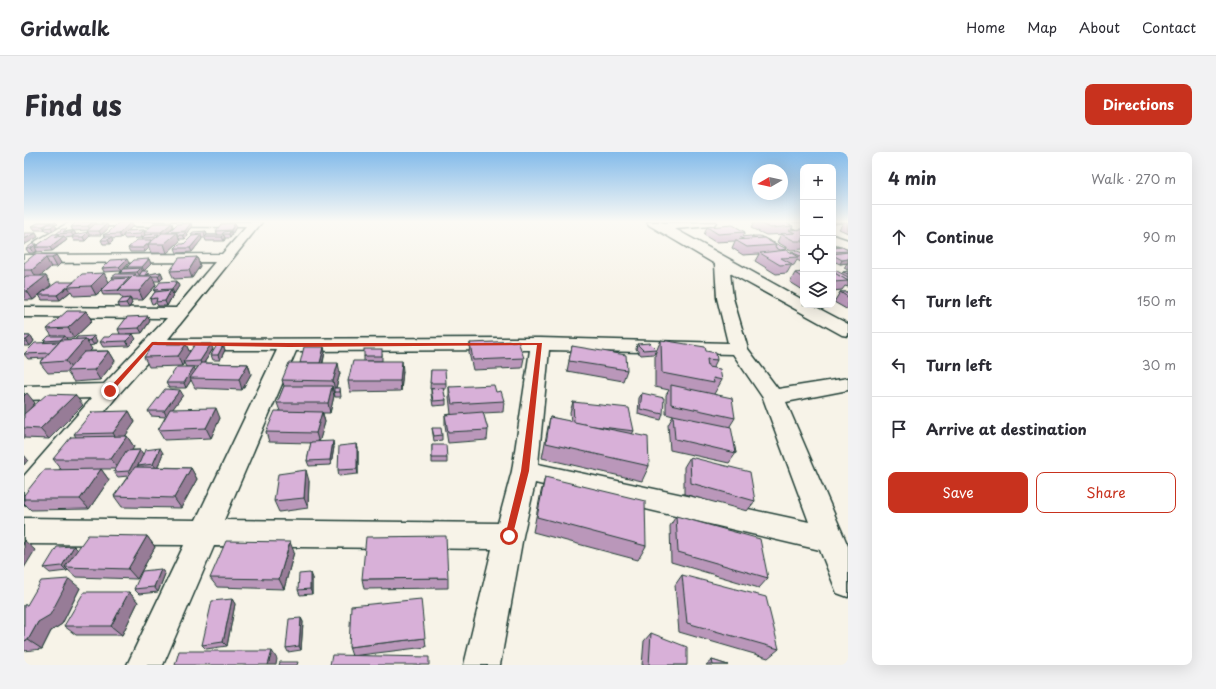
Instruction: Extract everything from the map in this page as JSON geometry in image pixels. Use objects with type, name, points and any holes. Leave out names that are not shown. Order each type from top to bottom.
[{"type":"street","points":[[24,254],[38,246]]},
{"type":"street","points":[[24,494],[110,391],[181,313],[236,246]]},
{"type":"street","points":[[695,246],[848,331]]},
{"type":"street","points":[[24,259],[227,258]]},
{"type":"street","points":[[722,262],[725,298],[739,349],[773,397],[848,582]]},
{"type":"street","points":[[24,312],[181,313]]},
{"type":"street","points":[[152,344],[540,344],[739,349]]},
{"type":"street","points":[[482,665],[509,536],[525,471],[540,344]]},
{"type":"street","points":[[145,665],[289,345]]},
{"type":"street","points":[[773,397],[848,384]]},
{"type":"street","points":[[24,393],[110,391]]},
{"type":"street","points":[[525,471],[830,538]]},
{"type":"street","points":[[24,531],[509,536]]},
{"type":"building","points":[[30,246],[34,246],[31,248],[26,249]]},
{"type":"building","points":[[36,246],[51,246],[50,247],[35,247]]},
{"type":"building","points":[[130,246],[145,246],[143,248],[128,248]]},
{"type":"building","points":[[177,246],[192,246],[190,248],[175,248]]},
{"type":"building","points":[[781,246],[787,249],[780,250],[775,247]]},
{"type":"building","points":[[842,247],[848,251],[836,252],[836,248]]},
{"type":"building","points":[[787,250],[799,257],[781,258],[792,264],[780,265],[760,253]]},
{"type":"building","points":[[791,252],[800,252],[800,256]]},
{"type":"building","points":[[848,252],[848,259],[842,260],[836,257],[836,254]]},
{"type":"building","points":[[35,254],[56,255],[52,258],[46,258],[32,270],[24,270],[24,263]]},
{"type":"building","points":[[197,257],[189,270],[170,271],[179,258]]},
{"type":"building","points":[[127,259],[119,267],[102,268],[110,260]]},
{"type":"building","points":[[149,259],[142,267],[127,267],[134,260]]},
{"type":"building","points":[[141,268],[137,272],[120,273],[124,269]]},
{"type":"building","points":[[142,271],[148,271],[145,275],[161,272],[158,276],[139,276]]},
{"type":"building","points":[[836,271],[848,277],[848,281],[836,274]]},
{"type":"building","points":[[104,273],[91,286],[68,287],[82,274]]},
{"type":"building","points":[[116,274],[136,274],[132,277],[112,277]]},
{"type":"building","points":[[836,274],[848,281],[836,282]]},
{"type":"building","points":[[26,276],[46,276],[27,291],[24,291],[24,278]]},
{"type":"building","points":[[133,276],[152,276],[139,291],[118,291]]},
{"type":"building","points":[[129,278],[118,290],[100,291],[112,279]]},
{"type":"building","points":[[177,281],[172,289],[154,290],[160,282]]},
{"type":"building","points":[[57,282],[74,282],[57,295],[39,295]]},
{"type":"building","points":[[171,290],[165,301],[156,302],[157,298],[150,299],[155,292]]},
{"type":"building","points":[[840,292],[848,292],[848,297]]},
{"type":"building","points":[[130,298],[126,303],[118,304],[122,299]]},
{"type":"building","points":[[67,311],[86,311],[68,328],[47,329]]},
{"type":"building","points":[[148,316],[139,328],[118,329],[127,317]]},
{"type":"building","points":[[113,334],[133,334],[126,341],[100,342],[104,337],[110,337]]},
{"type":"building","points":[[24,336],[31,336],[24,341]]},
{"type":"building","points":[[49,336],[65,336],[60,340],[44,341]]},
{"type":"building","points":[[94,336],[90,340],[86,341],[85,339],[75,340],[77,337]]},
{"type":"building","points":[[85,339],[66,361],[40,363],[61,340]]},
{"type":"building","points":[[661,340],[705,347],[706,351],[716,353],[717,360],[707,359],[708,367],[720,369],[722,380],[713,378],[714,383],[662,373]]},
{"type":"building","points":[[518,341],[524,358],[473,360],[470,343]]},
{"type":"building","points":[[59,342],[49,353],[24,354],[35,343]]},
{"type":"building","points":[[650,343],[656,349],[643,350],[637,344]]},
{"type":"building","points":[[153,344],[186,344],[178,356],[144,357]]},
{"type":"building","points":[[195,344],[211,344],[200,361],[183,362]]},
{"type":"building","points":[[217,345],[223,345],[218,355],[211,355]]},
{"type":"building","points":[[572,346],[626,355],[627,370],[569,361]]},
{"type":"building","points":[[304,347],[324,347],[320,363],[300,363]]},
{"type":"building","points":[[364,349],[382,349],[382,356],[364,356]]},
{"type":"building","points":[[109,351],[94,370],[67,371],[84,352]]},
{"type":"building","points":[[353,361],[402,361],[400,381],[348,381]]},
{"type":"building","points":[[201,363],[248,364],[239,379],[190,378]]},
{"type":"building","points":[[289,363],[338,363],[333,381],[282,380]]},
{"type":"building","points":[[177,367],[194,367],[184,383],[166,383]]},
{"type":"building","points":[[431,370],[445,370],[446,383],[430,383]]},
{"type":"building","points":[[494,385],[496,392],[501,391],[504,401],[452,404],[449,387]]},
{"type":"building","points":[[671,385],[732,398],[735,418],[671,404]]},
{"type":"building","points":[[284,386],[332,386],[328,403],[277,403]]},
{"type":"building","points":[[334,388],[340,388],[340,392],[334,392]]},
{"type":"building","points":[[443,388],[446,400],[433,401],[431,389]]},
{"type":"building","points":[[165,389],[180,390],[164,411],[148,411]]},
{"type":"building","points":[[642,393],[664,398],[663,414],[640,409]]},
{"type":"building","points":[[47,394],[75,395],[40,429],[24,428],[24,414]]},
{"type":"building","points":[[573,402],[629,408],[634,431],[574,422]]},
{"type":"building","points":[[216,408],[206,428],[158,430],[170,409]]},
{"type":"building","points":[[129,411],[113,433],[74,434],[92,412]]},
{"type":"building","points":[[275,411],[322,412],[316,433],[266,432]]},
{"type":"building","points":[[483,412],[488,430],[448,432],[445,415]]},
{"type":"building","points":[[673,415],[731,427],[736,453],[675,439]]},
{"type":"building","points":[[550,417],[648,437],[649,466],[546,443]]},
{"type":"building","points":[[432,428],[441,428],[442,435],[434,436]]},
{"type":"building","points":[[127,436],[111,459],[53,459],[71,437]]},
{"type":"building","points":[[333,441],[330,460],[307,461],[311,442]]},
{"type":"building","points":[[357,444],[357,469],[338,470],[339,446]]},
{"type":"building","points":[[432,445],[446,445],[447,458],[432,458]]},
{"type":"building","points":[[160,448],[153,464],[138,466],[145,450]]},
{"type":"building","points":[[140,450],[129,471],[114,472],[126,451]]},
{"type":"building","points":[[690,457],[750,472],[755,501],[691,483]]},
{"type":"building","points":[[135,467],[191,468],[174,498],[114,496]]},
{"type":"building","points":[[101,469],[80,499],[24,499],[24,495],[44,470]]},
{"type":"building","points":[[306,470],[304,498],[274,501],[278,474]]},
{"type":"building","points":[[545,477],[645,501],[646,546],[537,517]]},
{"type":"building","points":[[676,516],[760,539],[768,578],[678,552]]},
{"type":"building","points":[[88,535],[147,536],[128,569],[65,567]]},
{"type":"building","points":[[446,536],[448,578],[362,579],[366,537]]},
{"type":"building","points":[[226,541],[290,542],[279,579],[210,578]]},
{"type":"building","points":[[74,546],[62,566],[44,568],[57,547]]},
{"type":"building","points":[[161,569],[154,587],[134,589],[142,571]]},
{"type":"building","points":[[310,573],[310,589],[298,590],[299,574]]},
{"type":"building","points":[[682,575],[766,597],[779,649],[687,623]]},
{"type":"building","points":[[69,579],[50,615],[38,622],[28,640],[24,641],[24,605],[27,605],[41,581]]},
{"type":"building","points":[[84,592],[129,592],[111,626],[64,626]]},
{"type":"building","points":[[232,599],[223,642],[202,645],[212,601]]},
{"type":"building","points":[[421,599],[425,638],[349,647],[351,606]]},
{"type":"building","points":[[301,618],[299,646],[286,648],[289,619]]},
{"type":"building","points":[[651,633],[687,647],[687,665],[649,665]]},
{"type":"building","points":[[179,651],[272,651],[268,665],[175,665]]},
{"type":"building","points":[[332,655],[429,657],[429,665],[330,665]]},
{"type":"building","points":[[712,660],[728,665],[713,665]]},
{"type":"building","points":[[280,662],[298,662],[297,665],[279,665]]},
{"type":"route","points":[[110,391],[152,344],[540,344],[525,471],[509,536]]}]
